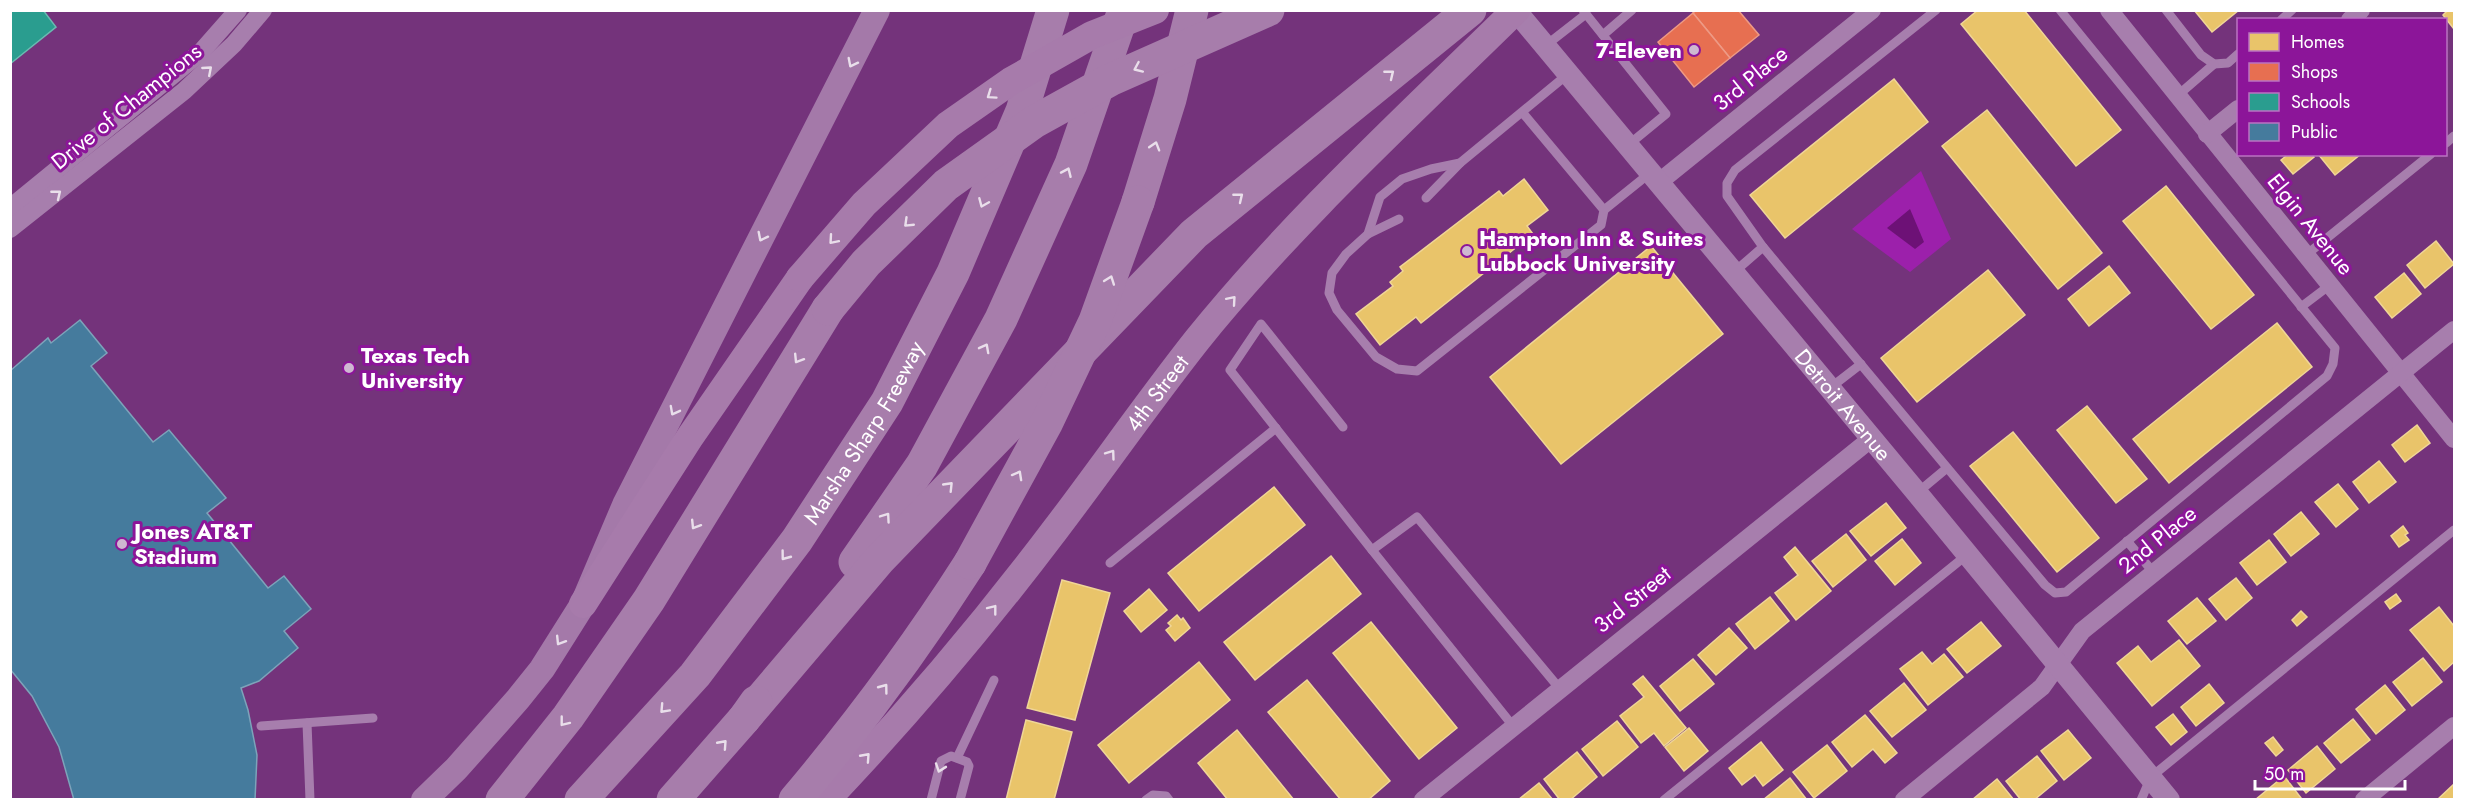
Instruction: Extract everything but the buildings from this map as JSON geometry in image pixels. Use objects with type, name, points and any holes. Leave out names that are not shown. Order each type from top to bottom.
[{"type":"highway","name":"Marsha Sharp Freeway","points":[[581,800],[695,675],[797,540],[887,402],[958,262],[1022,111],[1053,10]]},
{"type":"highway","points":[[744,719],[922,465],[995,329],[1071,164],[1124,10]]},
{"type":"highway","points":[[502,800],[568,717],[649,600],[828,309],[866,263],[946,185],[1034,122],[1110,80],[1268,10]]},
{"type":"highway","points":[[673,800],[879,560],[1194,234],[1470,10]]},
{"type":"highway","points":[[795,800],[882,692],[929,627],[970,563],[1047,422],[1095,321],[1142,191],[1170,99],[1192,14]]},
{"type":"main road","points":[[584,604],[625,505],[877,10]]},
{"type":"main road","points":[[424,800],[456,769],[519,699],[542,669],[690,436],[800,278],[864,204],[948,125],[1011,81],[1092,35],[1155,10]]},
{"type":"main road","name":"4th Street","points":[[826,800],[915,703],[976,630],[1055,530],[1197,340],[1276,249],[1516,11]]},
{"type":"street","name":"Drive of Champions","points":[[10,208],[201,52],[238,10]]},
{"type":"street","name":"Drive of Champions","points":[[10,229],[184,91],[222,57],[263,10]]},
{"type":"street","name":"3rd Place","points":[[1654,178],[1872,10]]},
{"type":"street","name":"Elgin Avenue","points":[[2109,10],[2454,439]]},
{"type":"street","name":"Detroit Avenue","points":[[1516,11],[1872,438],[2169,800]]},
{"type":"street","points":[[2207,134],[2237,110]]},
{"type":"street","name":"2nd Place","points":[[1904,800],[2042,687],[2082,632],[2454,330]]},
{"type":"street","name":"3rd Street","points":[[1423,800],[1872,438]]},
{"type":"street","points":[[2364,800],[2454,726]]},
{"type":"lane","points":[[1603,35],[1632,10]]},
{"type":"lane","points":[[1936,10],[1735,170],[1726,183],[1727,196],[1763,247],[2045,585],[2055,593],[2066,592],[2327,376],[2333,364],[2335,348],[2060,10]]},
{"type":"lane","points":[[2166,10],[2201,55],[2214,64]]},
{"type":"lane","points":[[1545,46],[1585,13],[1666,114],[1627,146]]},
{"type":"lane","points":[[2177,96],[2214,64],[2228,63],[2237,55]]},
{"type":"lane","points":[[1425,198],[1460,164],[1568,74]]},
{"type":"lane","points":[[1522,112],[1604,210]]},
{"type":"lane","points":[[2306,255],[2429,156]]},
{"type":"lane","points":[[1368,234],[1380,197],[1402,179],[1431,169],[1460,164]]},
{"type":"lane","points":[[1399,219],[1368,234],[1346,254],[1332,273],[1329,292],[1337,310],[1376,357],[1397,369],[1417,371],[1601,225],[1604,210],[1624,195],[1654,178]]},
{"type":"lane","points":[[1733,273],[1763,247]]},
{"type":"lane","points":[[2301,307],[2330,285]]},
{"type":"lane","points":[[1343,426],[1261,324],[1230,370],[1514,726]]},
{"type":"lane","points":[[1830,388],[1861,364]]},
{"type":"lane","points":[[1110,563],[1276,428]]},
{"type":"lane","points":[[1917,493],[1947,468]]},
{"type":"lane","points":[[1372,550],[1417,517],[1560,689]]},
{"type":"lane","points":[[2141,800],[2151,777],[2454,530]]},
{"type":"lane","points":[[2127,541],[2154,573]]},
{"type":"lane","points":[[1664,800],[1968,554]]},
{"type":"lane","points":[[957,758],[994,680]]},
{"type":"lane","points":[[261,726],[374,718]]},
{"type":"lane","points":[[307,723],[310,800]]},
{"type":"lane","points":[[931,800],[941,761],[951,756],[968,762],[969,766],[960,800]]},
{"type":"lane","points":[[1146,800],[1153,795],[1166,796],[1169,800]]},
{"type":"shaded area","points":[[1921,171],[1951,239],[1910,272],[1852,229]]},
{"type":"shaded area","points":[[1910,209],[1924,242],[1915,249],[1887,228]]},
{"type":"place","name":"7-Eleven","points":[[1694,50]]},
{"type":"place","name":"Hampton Inn & Suites Lubbock University","points":[[1467,251]]},
{"type":"place","name":"Texas Tech University","points":[[349,368]]},
{"type":"place","name":"Jones AT&T Stadium","points":[[122,544]]}]
